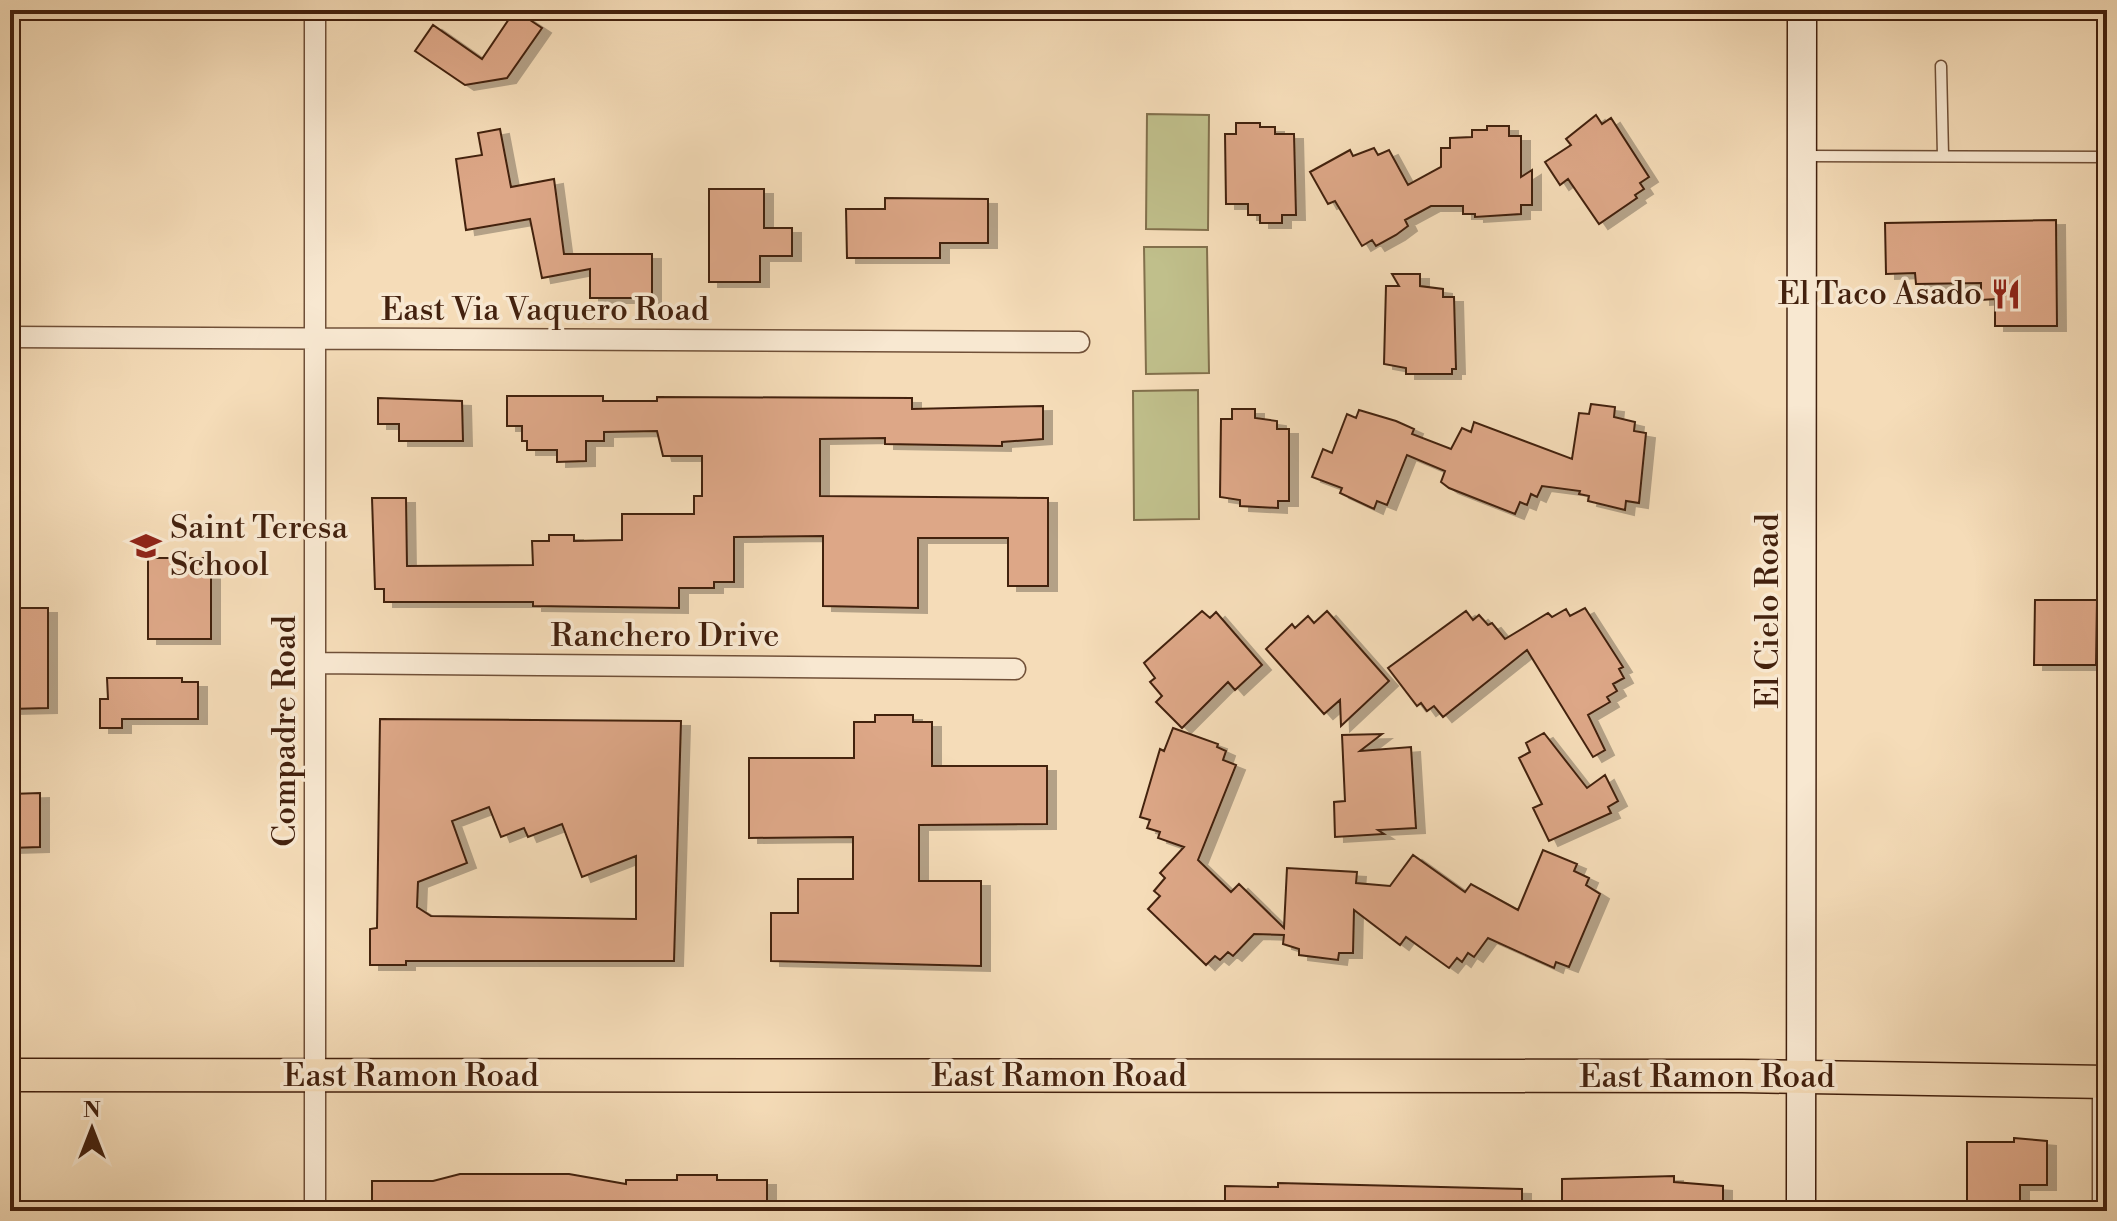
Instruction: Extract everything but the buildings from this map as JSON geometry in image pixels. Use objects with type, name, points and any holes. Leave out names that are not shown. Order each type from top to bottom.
[{"type":"main road","name":"El Cielo Road","points":[[1801,1211],[1802,10]]},
{"type":"main road","name":"East Ramon Road","points":[[10,1075],[1801,1077],[2105,1082]]},
{"type":"street","name":"Compadre Road","points":[[315,10],[315,1211]]},
{"type":"street","name":"East Via Vaquero Road","points":[[10,337],[1079,342]]},
{"type":"street","name":"Ranchero Drive","points":[[315,663],[1015,669]]},
{"type":"street","points":[[2103,1211],[2105,1082]]},
{"type":"lane","points":[[1941,66],[1943,156]]},
{"type":"lane","points":[[1801,156],[2107,157]]},
{"type":"shaded area","points":[[1147,114],[1209,115],[1208,230],[1146,229]]},
{"type":"shaded area","points":[[1144,247],[1207,247],[1209,373],[1146,374]]},
{"type":"shaded area","points":[[1198,390],[1199,519],[1134,520],[1133,391]]},
{"type":"place","name":"El Taco Asado","points":[[2006,294]]},
{"type":"place","name":"Saint Teresa School","points":[[146,546]]}]
